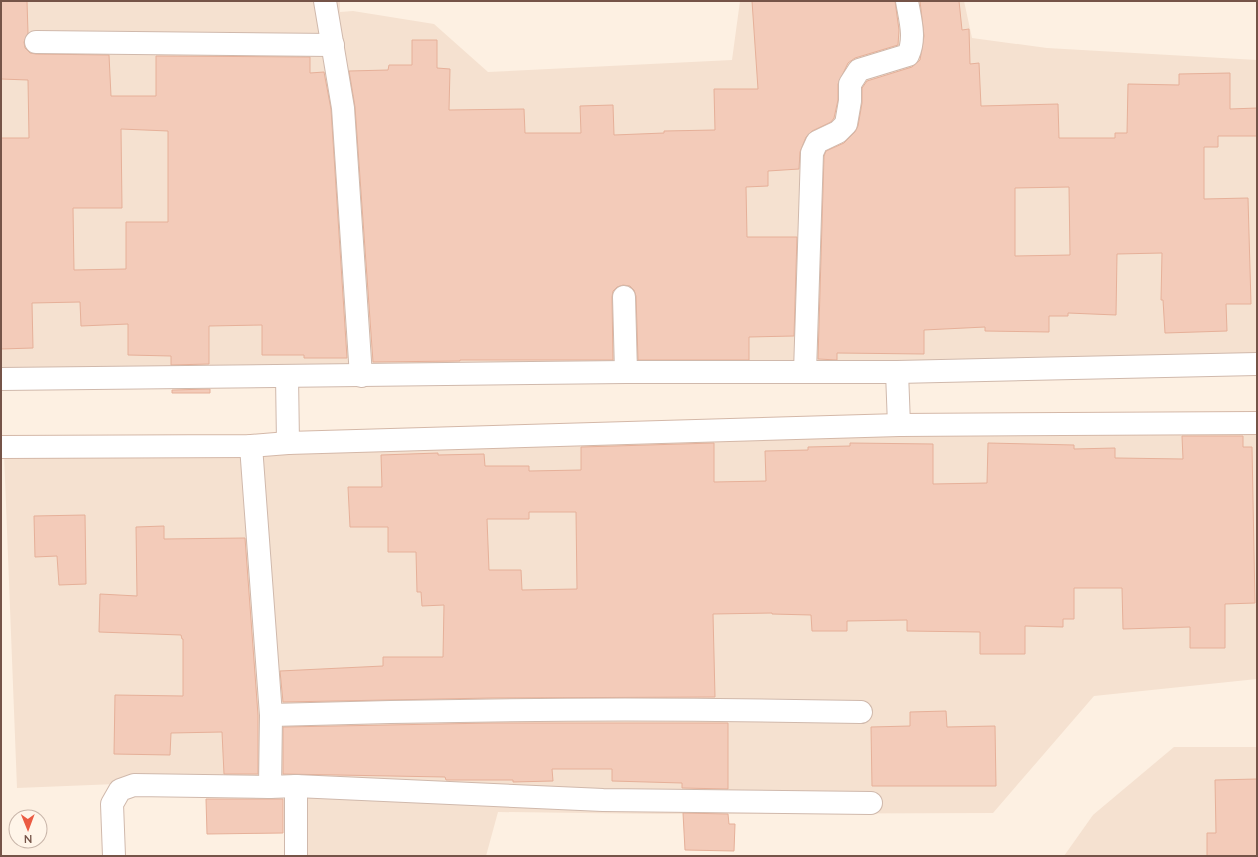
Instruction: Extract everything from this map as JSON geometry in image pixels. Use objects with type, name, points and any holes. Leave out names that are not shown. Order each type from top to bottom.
[{"type":"street","points":[[326,1],[343,108],[360,376]]},
{"type":"street","points":[[805,372],[812,153],[817,142],[838,132],[846,124],[850,101],[850,84],[859,70],[908,55],[913,45],[913,34],[907,1]]},
{"type":"street","points":[[36,42],[333,45]]},
{"type":"street","points":[[624,297],[626,372]]},
{"type":"street","points":[[1,379],[287,382],[360,376],[626,372],[805,372],[897,378],[1257,364]]},
{"type":"street","points":[[897,378],[898,418]]},
{"type":"street","points":[[287,382],[288,434]]},
{"type":"street","points":[[1,447],[251,446],[288,434],[898,418],[1257,423]]},
{"type":"street","points":[[251,446],[270,715],[270,787]]},
{"type":"street","points":[[270,715],[505,710],[727,709],[861,712]]},
{"type":"street","points":[[114,856],[112,804],[120,790],[134,785],[296,786],[603,800],[871,803]]},
{"type":"street","points":[[296,786],[296,856]]},
{"type":"shaded area","points":[[1,1],[340,1],[340,12],[353,11],[434,24],[488,72],[732,60],[740,1],[964,1],[972,38],[1047,48],[1257,60],[1257,360],[689,368],[1,369]]},
{"type":"shaded area","points":[[1257,431],[1257,679],[1094,696],[993,813],[659,814],[498,812],[486,856],[297,856],[293,783],[240,779],[17,788],[4,453],[648,437]]},
{"type":"shaded area","points":[[1174,747],[1257,747],[1257,856],[1064,856],[1093,815]]},
{"type":"building","points":[[1,1],[27,1],[28,33],[24,42],[25,48],[30,53],[109,55],[111,96],[156,96],[156,56],[310,57],[310,73],[324,72],[331,109],[347,358],[304,358],[304,355],[262,355],[262,325],[209,326],[209,364],[171,365],[171,356],[128,355],[128,324],[81,326],[80,302],[32,303],[33,348],[1,349],[1,138],[29,138],[28,80],[1,79]],"holes":[[[121,129],[168,131],[168,222],[126,222],[126,269],[74,270],[73,208],[122,208]]]},
{"type":"building","points":[[752,1],[895,1],[899,30],[898,45],[855,58],[848,63],[838,84],[838,100],[834,118],[831,122],[812,131],[806,137],[800,152],[799,169],[768,171],[768,186],[746,187],[747,237],[797,237],[794,336],[749,337],[749,360],[638,360],[636,296],[634,290],[630,286],[623,285],[617,287],[613,291],[612,297],[613,360],[460,360],[373,362],[355,107],[349,71],[388,70],[389,65],[412,65],[412,40],[437,40],[437,68],[450,69],[449,110],[524,109],[525,133],[581,133],[580,106],[613,105],[614,135],[664,133],[664,131],[715,130],[714,89],[758,89]]},
{"type":"building","points":[[920,1],[959,1],[962,30],[969,29],[970,64],[979,63],[981,106],[1058,104],[1059,138],[1115,138],[1115,133],[1127,133],[1128,84],[1179,85],[1179,74],[1230,73],[1230,109],[1257,108],[1257,136],[1218,136],[1218,147],[1204,147],[1204,199],[1248,198],[1251,304],[1226,304],[1227,331],[1165,333],[1163,300],[1161,300],[1162,253],[1117,254],[1116,315],[1068,313],[1068,316],[1049,316],[1049,332],[985,331],[985,327],[924,330],[924,354],[837,353],[837,360],[818,359],[824,156],[826,151],[844,143],[855,132],[858,126],[862,103],[862,88],[867,81],[912,67],[920,60],[924,36]],"holes":[[[1069,187],[1070,255],[1015,256],[1015,188]]]},
{"type":"building","points":[[210,389],[210,393],[172,393],[172,390]]},
{"type":"building","points":[[1182,436],[1243,436],[1243,447],[1252,447],[1255,603],[1225,604],[1225,648],[1190,648],[1190,627],[1123,629],[1122,588],[1074,588],[1074,619],[1063,619],[1063,627],[1025,626],[1025,654],[980,654],[980,632],[907,631],[907,620],[847,621],[847,631],[812,631],[811,615],[772,613],[713,614],[715,697],[492,698],[283,702],[280,671],[383,666],[383,657],[443,657],[444,605],[422,606],[421,592],[417,592],[416,552],[388,552],[388,527],[350,527],[348,487],[382,487],[381,455],[438,453],[438,455],[484,454],[485,466],[529,466],[529,471],[581,470],[581,447],[714,443],[714,482],[766,481],[765,451],[808,450],[808,447],[850,446],[850,443],[933,444],[933,484],[987,483],[988,443],[1074,445],[1074,449],[1115,448],[1115,458],[1183,459]],"holes":[[[529,512],[576,512],[577,589],[522,590],[521,570],[489,570],[487,519],[529,519]]]},
{"type":"building","points":[[85,515],[86,584],[59,585],[57,556],[35,557],[34,516]]},
{"type":"building","points":[[164,526],[164,539],[245,538],[258,715],[258,774],[224,774],[222,732],[171,733],[170,755],[114,754],[115,695],[183,696],[183,639],[181,635],[99,632],[100,594],[137,596],[136,527]]},
{"type":"building","points":[[946,711],[947,727],[995,726],[996,786],[872,786],[871,727],[910,726],[910,712]]},
{"type":"building","points":[[492,723],[728,723],[728,789],[682,788],[682,783],[612,781],[612,769],[552,769],[553,781],[513,782],[513,780],[446,780],[445,777],[283,774],[283,727]]},
{"type":"building","points":[[1257,779],[1257,856],[1207,856],[1207,833],[1216,833],[1215,780]]},
{"type":"building","points":[[206,799],[283,799],[283,833],[207,834]]},
{"type":"building","points":[[683,813],[728,814],[729,824],[735,824],[734,851],[685,850]]}]
